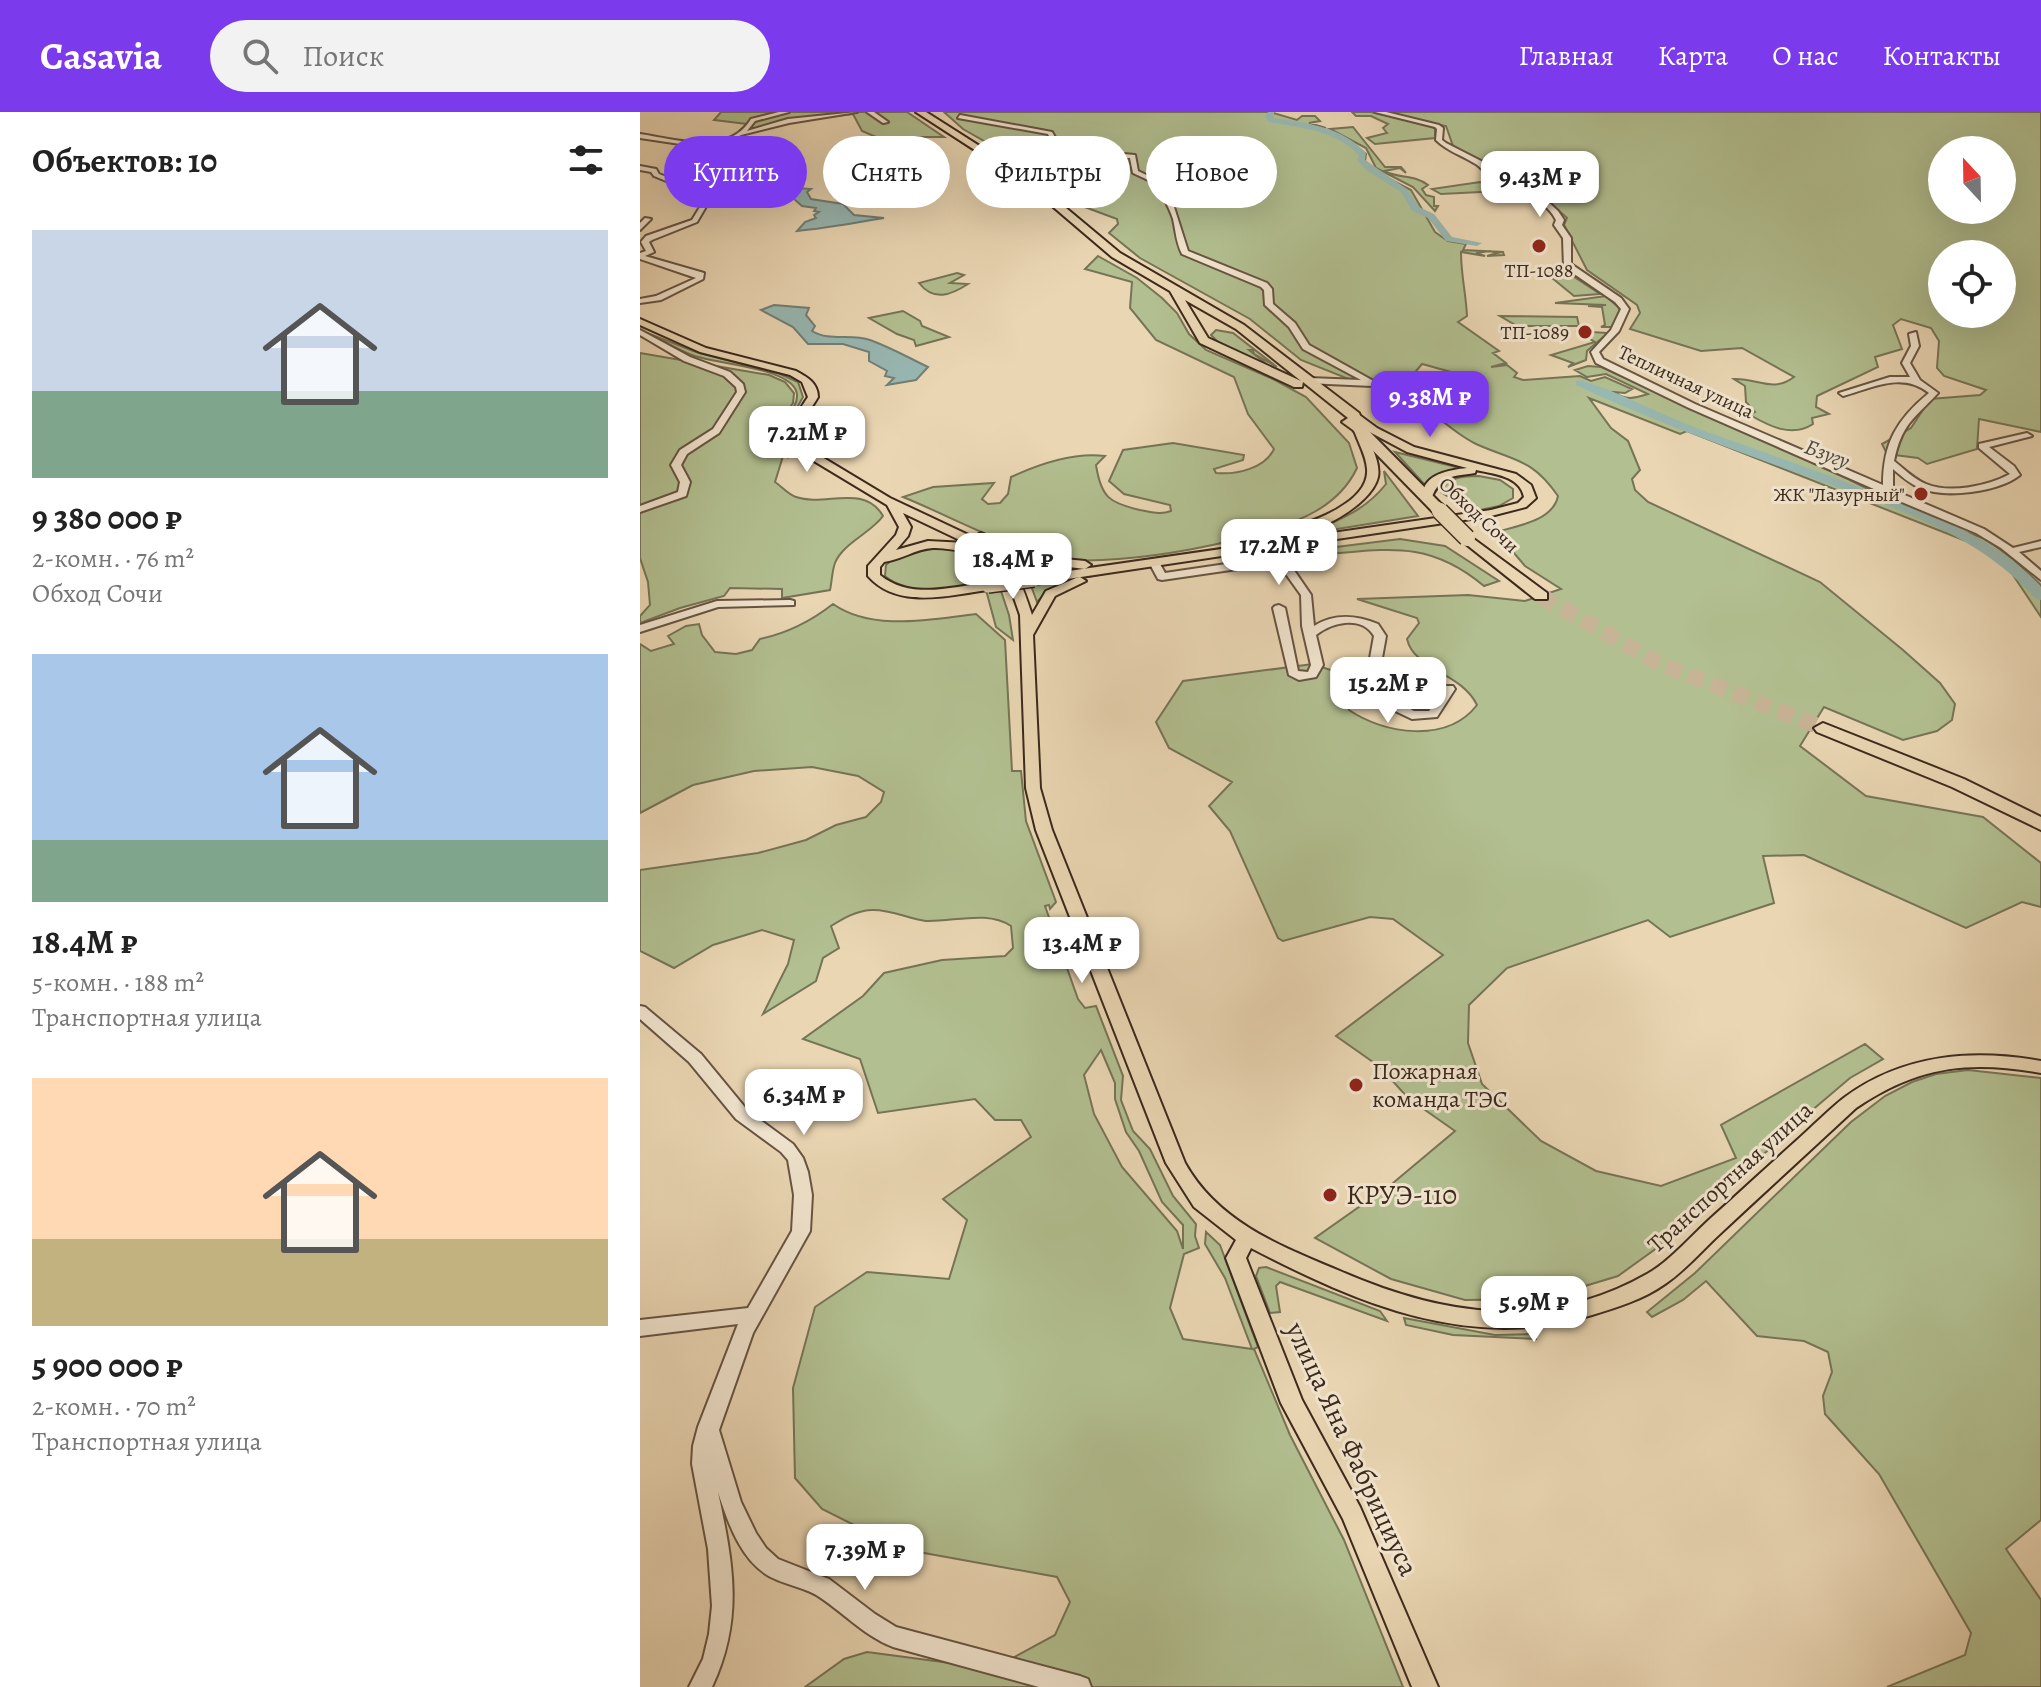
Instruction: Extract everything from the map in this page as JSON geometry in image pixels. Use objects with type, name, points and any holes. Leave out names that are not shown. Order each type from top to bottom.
[{"type":"highway","name":"Обход Сочи","points":[[920,112],[1018,173],[1094,240],[1240,327],[1338,404],[1467,538],[1541,596]]},
{"type":"highway","name":"Обход Сочи","points":[[1169,286],[1185,305],[1200,335],[1224,352],[1293,381],[1356,422]]},
{"type":"highway","points":[[1200,335],[1200,331],[1209,326],[1227,326],[1261,346]]},
{"type":"highway","points":[[1823,728],[1913,764],[2041,824]]},
{"type":"main road","points":[[641,326],[703,350],[793,373],[806,380],[813,397],[794,427],[797,443],[823,464],[979,545],[1005,565]]},
{"type":"main road","points":[[891,502],[898,509],[905,527],[902,536],[874,566],[874,576],[884,586],[921,593],[1034,580],[1491,513],[1522,505],[1530,498],[1530,490],[1523,482],[1501,472],[1405,450],[1356,422]]},
{"type":"main road","points":[[1215,553],[1302,528],[1352,504],[1373,477],[1356,422]]},
{"type":"main road","points":[[1432,503],[1428,489],[1433,481],[1445,475],[1501,472]]},
{"type":"main road","points":[[930,521],[990,540],[1032,559],[1056,563],[1095,565],[1182,558]]},
{"type":"main road","points":[[884,586],[879,574],[882,563],[899,552],[922,546],[944,543],[971,547],[1005,565]]},
{"type":"main road","points":[[1028,638],[1042,606],[1058,588],[1182,558]]},
{"type":"main road","name":"Транспортная улица","points":[[1005,565],[1020,593],[1028,638],[1033,788],[1044,830],[1168,1147],[1201,1202],[1247,1237],[1351,1285],[1435,1315],[1474,1322],[1506,1323],[1565,1316],[1625,1296],[1657,1279],[1850,1103],[1882,1081],[1938,1061],[1989,1060],[2041,1067]]},
{"type":"main road","name":"улица Яна Фабрициуса","points":[[1247,1237],[1236,1258],[1292,1403],[1352,1514],[1425,1687]]},
{"type":"street","points":[[739,135],[753,120],[786,112]]},
{"type":"street","points":[[739,135],[788,121],[854,112]]},
{"type":"street","points":[[870,112],[885,122]]},
{"type":"street","name":"Тепличная улица","points":[[1378,112],[1437,126],[1440,128],[1439,140],[1447,148],[1481,163],[1494,178],[1525,190],[1558,213],[1558,225],[1567,238],[1567,265],[1622,303],[1625,309],[1615,331],[1595,352],[1599,361],[1692,406],[1980,531],[2012,551],[2041,577]]},
{"type":"street","points":[[960,117],[1042,130],[1053,134],[1056,145],[1068,150],[1133,156],[1135,172],[1164,185],[1166,199],[1174,214],[1179,244],[1185,252],[1267,287],[1269,305],[1292,325],[1301,343],[1373,383],[1332,389],[1331,393],[1338,404]]},
{"type":"street","points":[[640,136],[664,140]]},
{"type":"street","points":[[640,168],[654,170],[656,175],[664,178]]},
{"type":"street","points":[[640,254],[650,252],[645,242],[649,238],[695,221],[704,208]]},
{"type":"street","points":[[640,228],[647,219]]},
{"type":"street","points":[[640,254],[701,275],[699,279],[665,295],[640,301]]},
{"type":"street","points":[[640,509],[683,494],[685,482],[677,470],[677,460],[717,429],[741,389],[727,374],[701,365],[641,326]]},
{"type":"street","points":[[1913,334],[1915,346],[1906,363],[1917,382]]},
{"type":"street","points":[[1843,393],[1888,378],[1917,382],[1930,388],[1934,394],[1902,423],[1893,443],[1887,475],[1888,493]]},
{"type":"street","points":[[1309,381],[1354,385]]},
{"type":"street","points":[[1891,463],[1926,488],[1949,491],[1976,487],[2015,475],[2011,468],[1982,446],[2027,436]]},
{"type":"street","points":[[2012,551],[2041,544]]},
{"type":"street","points":[[1156,566],[1162,577],[1169,578],[1200,570],[1281,559],[1306,595],[1307,621],[1312,633],[1317,669],[1312,675],[1293,673],[1279,608]]},
{"type":"street","points":[[640,629],[717,604],[790,603]]},
{"type":"street","points":[[1312,633],[1321,624],[1333,619],[1368,623],[1380,636],[1376,658],[1398,683],[1397,707],[1400,711],[1430,715],[1438,710],[1449,689]]},
{"type":"street","points":[[640,1011],[695,1058],[742,1115],[774,1137],[795,1158],[803,1195],[801,1231],[752,1315],[708,1427],[701,1457],[721,1578],[723,1628],[710,1669],[700,1687]]},
{"type":"street","points":[[640,1328],[752,1315]]},
{"type":"street","points":[[708,1427],[741,1524],[752,1545],[769,1565],[816,1583],[870,1626],[893,1637],[1080,1687]]},
{"type":"green space","points":[[721,112],[907,112],[943,136],[874,136],[862,131],[853,114],[782,123],[752,132],[740,130],[747,124],[714,120]]},
{"type":"green space","points":[[944,112],[1270,112],[1297,120],[1302,116],[1315,116],[1320,121],[1309,123],[1326,128],[1308,126],[1341,136],[1366,154],[1365,161],[1378,173],[1411,190],[1435,232],[1448,241],[1466,244],[1463,250],[1488,251],[1476,253],[1485,256],[1461,252],[1467,316],[1458,322],[1499,351],[1493,353],[1506,363],[1491,367],[1507,365],[1517,373],[1514,377],[1523,380],[1580,376],[1591,381],[1605,377],[1632,389],[1625,393],[1614,392],[1623,397],[1648,394],[1606,374],[1587,377],[1575,370],[1588,366],[1601,367],[1848,479],[1932,521],[1986,539],[2041,585],[2041,617],[2005,563],[1966,541],[1687,431],[1680,434],[1589,398],[1611,428],[1628,441],[1640,470],[1632,479],[1635,490],[1648,502],[1820,582],[1940,683],[1955,704],[1952,720],[1937,731],[1903,740],[1824,707],[1800,746],[1866,796],[1983,817],[2041,863],[2041,907],[2022,902],[1966,928],[1804,855],[1763,856],[1774,903],[1670,937],[1648,920],[1507,968],[1469,1005],[1468,1043],[1482,1084],[1541,1141],[1596,1171],[1661,1186],[1736,1158],[1721,1125],[1865,1044],[1883,1059],[1850,1078],[1790,1129],[1693,1222],[1618,1276],[1542,1299],[1465,1300],[1391,1279],[1315,1238],[1393,1183],[1455,1131],[1408,1098],[1380,1067],[1336,1036],[1443,955],[1393,919],[1370,917],[1283,941],[1278,938],[1230,831],[1209,806],[1232,782],[1169,748],[1156,722],[1183,681],[1313,664],[1354,678],[1362,691],[1349,703],[1349,710],[1363,718],[1380,725],[1415,731],[1449,726],[1477,705],[1460,685],[1428,665],[1411,649],[1407,639],[1419,623],[1417,618],[1357,599],[1468,595],[1525,601],[1561,589],[1525,566],[1496,532],[1542,517],[1555,504],[1558,496],[1531,467],[1471,441],[1435,415],[1482,403],[1462,390],[1455,373],[1422,364],[1406,383],[1356,382],[1301,360],[1250,319],[1140,258],[1109,233],[1118,224],[1117,219],[1087,208],[1130,208],[1130,136],[975,136]]},
{"type":"green space","points":[[1352,112],[1371,112],[1431,126],[1435,129],[1435,138],[1375,144],[1367,138],[1387,133],[1383,128],[1388,124],[1371,116],[1356,116]]},
{"type":"green space","points":[[1383,112],[2041,112],[2041,432],[1979,419],[1977,449],[1927,464],[1918,458],[1887,454],[1882,444],[1911,428],[1930,399],[1980,395],[1986,390],[1944,376],[1937,368],[1939,341],[1931,328],[2016,328],[2016,240],[1928,240],[1928,327],[1901,319],[1893,325],[1902,349],[1875,357],[1878,367],[1817,396],[1816,407],[1829,414],[1812,418],[1813,424],[1805,428],[1781,429],[1750,415],[1755,412],[1746,402],[1745,386],[1734,379],[1779,384],[1794,377],[1742,348],[1701,351],[1630,329],[1640,313],[1637,305],[1587,270],[1564,225],[1567,218],[1543,199],[1497,177],[1496,172],[1453,146],[1446,126]]},
{"type":"green space","points":[[1353,127],[1385,167],[1401,167],[1406,173],[1400,168],[1384,171],[1428,185],[1422,189],[1426,195],[1434,197],[1434,206],[1438,206],[1435,211],[1413,187],[1376,168],[1366,148],[1330,129]]},
{"type":"green space","points":[[1480,182],[1501,191],[1441,194],[1432,189]]},
{"type":"green space","points":[[1098,256],[1137,278],[1162,298],[1177,313],[1189,334],[1206,350],[1306,397],[1349,443],[1357,468],[1340,492],[1316,511],[1263,532],[1192,549],[1087,560],[1061,559],[1023,549],[903,497],[933,487],[994,483],[982,499],[988,504],[1000,503],[1008,494],[1011,477],[1057,460],[1093,455],[1105,456],[1096,465],[1108,497],[1129,507],[1163,513],[1171,511],[1170,505],[1124,494],[1109,481],[1123,450],[1173,443],[1244,455],[1243,460],[1214,469],[1216,473],[1250,469],[1270,456],[1274,449],[1248,414],[1234,377],[1156,340],[1130,308],[1132,282],[1085,269]]},
{"type":"green space","points":[[1565,271],[1600,294],[1574,296],[1546,273]]},
{"type":"green space","points":[[957,273],[964,275],[950,283],[968,284],[949,294],[931,293],[919,283]]},
{"type":"green space","points":[[1606,296],[1619,308],[1620,314],[1612,327],[1601,327],[1605,325],[1602,307],[1588,306],[1606,305],[1555,303]]},
{"type":"green space","points":[[903,311],[920,321],[922,326],[949,337],[916,346],[914,340],[869,318]]},
{"type":"green space","points":[[1500,316],[1577,317],[1579,326],[1517,326]]},
{"type":"green space","points":[[1216,330],[1233,333],[1277,367],[1254,354],[1253,350],[1249,350],[1270,367],[1221,345],[1211,335]]},
{"type":"green space","points":[[642,331],[696,352],[778,373],[798,382],[803,397],[784,431],[792,452],[788,457],[777,432],[797,400],[793,386],[769,372],[692,355]]},
{"type":"green space","points":[[1576,331],[1608,333],[1587,351],[1586,360],[1568,367],[1573,363],[1551,355],[1595,342]]},
{"type":"green space","points":[[640,353],[769,375],[785,382],[794,393],[793,403],[775,430],[777,445],[783,456],[775,482],[793,496],[807,499],[855,498],[865,501],[875,506],[883,516],[839,556],[830,590],[782,598],[782,589],[730,588],[724,596],[640,623],[640,616],[650,605],[648,582],[640,558]]},
{"type":"green space","points":[[1395,452],[1464,469],[1425,485]]},
{"type":"green space","points":[[1384,471],[1418,516],[1306,534],[1350,514],[1369,501],[1386,484]]},
{"type":"green space","points":[[1479,476],[1500,480],[1513,489],[1513,498],[1499,506],[1466,513],[1461,505],[1441,492],[1452,480]]},
{"type":"green space","points":[[1400,539],[1445,546],[1499,581],[1484,586],[1443,560],[1405,551],[1317,555],[1304,551]]},
{"type":"green space","points":[[932,546],[968,556],[983,566],[996,581],[924,589],[896,583],[885,576],[886,565],[892,560]]},
{"type":"green space","points":[[996,547],[1046,564],[1097,568],[1078,571],[1082,578],[1060,586],[1037,602],[1026,572]]},
{"type":"green space","points":[[1000,588],[1013,640],[996,627],[986,590]]},
{"type":"green space","points":[[833,604],[849,613],[884,621],[976,614],[1005,640],[1012,771],[1021,771],[1026,821],[1056,902],[1050,909],[1049,905],[1045,906],[1078,999],[1085,1008],[1096,1006],[1123,1076],[1121,1100],[1133,1131],[1150,1149],[1173,1196],[1196,1224],[1195,1236],[1199,1248],[1184,1254],[1170,1308],[1183,1339],[1252,1349],[1225,1278],[1205,1244],[1206,1232],[1220,1245],[1258,1347],[1254,1349],[1290,1435],[1344,1540],[1403,1687],[805,1687],[844,1659],[867,1652],[958,1664],[1007,1661],[1055,1635],[1070,1602],[1057,1577],[902,1549],[822,1509],[795,1478],[793,1388],[815,1307],[867,1272],[949,1279],[967,1220],[943,1199],[1031,1137],[1021,1120],[995,1120],[975,1099],[878,1113],[860,1059],[803,1039],[863,996],[884,973],[942,960],[1005,956],[1013,948],[1011,926],[1002,921],[981,918],[926,921],[878,910],[855,913],[831,926],[839,948],[823,958],[816,981],[763,1014],[788,964],[794,940],[762,930],[713,945],[674,968],[640,951],[640,870],[758,853],[806,840],[836,825],[866,817],[881,802],[884,792],[858,776],[812,767],[754,771],[693,785],[640,813],[640,644],[651,651],[674,644],[668,636],[686,626],[699,624],[702,635],[715,652],[736,654],[752,650],[760,639],[789,630]],"holes":[[[1101,1050],[1115,1083],[1115,1099],[1126,1132],[1139,1151],[1162,1202],[1183,1225],[1183,1249],[1177,1231],[1122,1167],[1094,1114],[1084,1075]]]},
{"type":"green space","points":[[1968,1070],[2041,1078],[2041,1520],[2006,1549],[2041,1600],[2041,1687],[1887,1687],[1965,1655],[1971,1633],[1879,1474],[1825,1414],[1823,1396],[1832,1372],[1828,1352],[1804,1341],[1757,1336],[1706,1281],[1683,1300],[1652,1317],[1647,1312],[1695,1273],[1851,1122],[1885,1096],[1936,1074]]},
{"type":"green space","points":[[1266,1267],[1380,1311],[1387,1321],[1280,1282],[1276,1286],[1280,1312],[1270,1313],[1256,1276],[1259,1268]]},
{"type":"green space","points":[[1404,1318],[1495,1335],[1535,1334],[1536,1339],[1453,1335],[1406,1325]]},
{"type":"water","points":[[807,192],[811,199],[823,201],[823,208],[847,208],[854,215],[884,218],[797,231],[805,222],[816,218],[814,215],[819,212],[814,211],[816,208],[807,207]]},
{"type":"water","points":[[774,305],[809,308],[806,315],[815,326],[812,331],[833,337],[870,340],[928,367],[916,380],[887,385],[894,378],[885,376],[887,371],[869,361],[869,352],[843,344],[808,344],[793,327],[761,310]]},
{"type":"waterway","name":"Бзугу","points":[[1271,114],[1269,117],[1272,120],[1321,129],[1345,139],[1363,155],[1361,160],[1369,168],[1404,191],[1415,209],[1431,216],[1449,239],[1477,243]]},
{"type":"waterway","name":"Бзугу","points":[[1580,383],[1687,429],[1834,482],[1963,534],[2005,560],[2041,596]]},
{"type":"tunnel","points":[[1541,596],[1658,663],[1823,728]]},
{"type":"place","name":"ТП-1088","points":[[1539,246]]},
{"type":"place","name":"ТП-1089","points":[[1585,332]]},
{"type":"place","name":"ЖК \"Лазурный\"","points":[[1921,494]]},
{"type":"place","name":"Пожарная команда ТЭС","points":[[1356,1085]]},
{"type":"place","name":"КРУЭ-110","points":[[1330,1195]]}]
